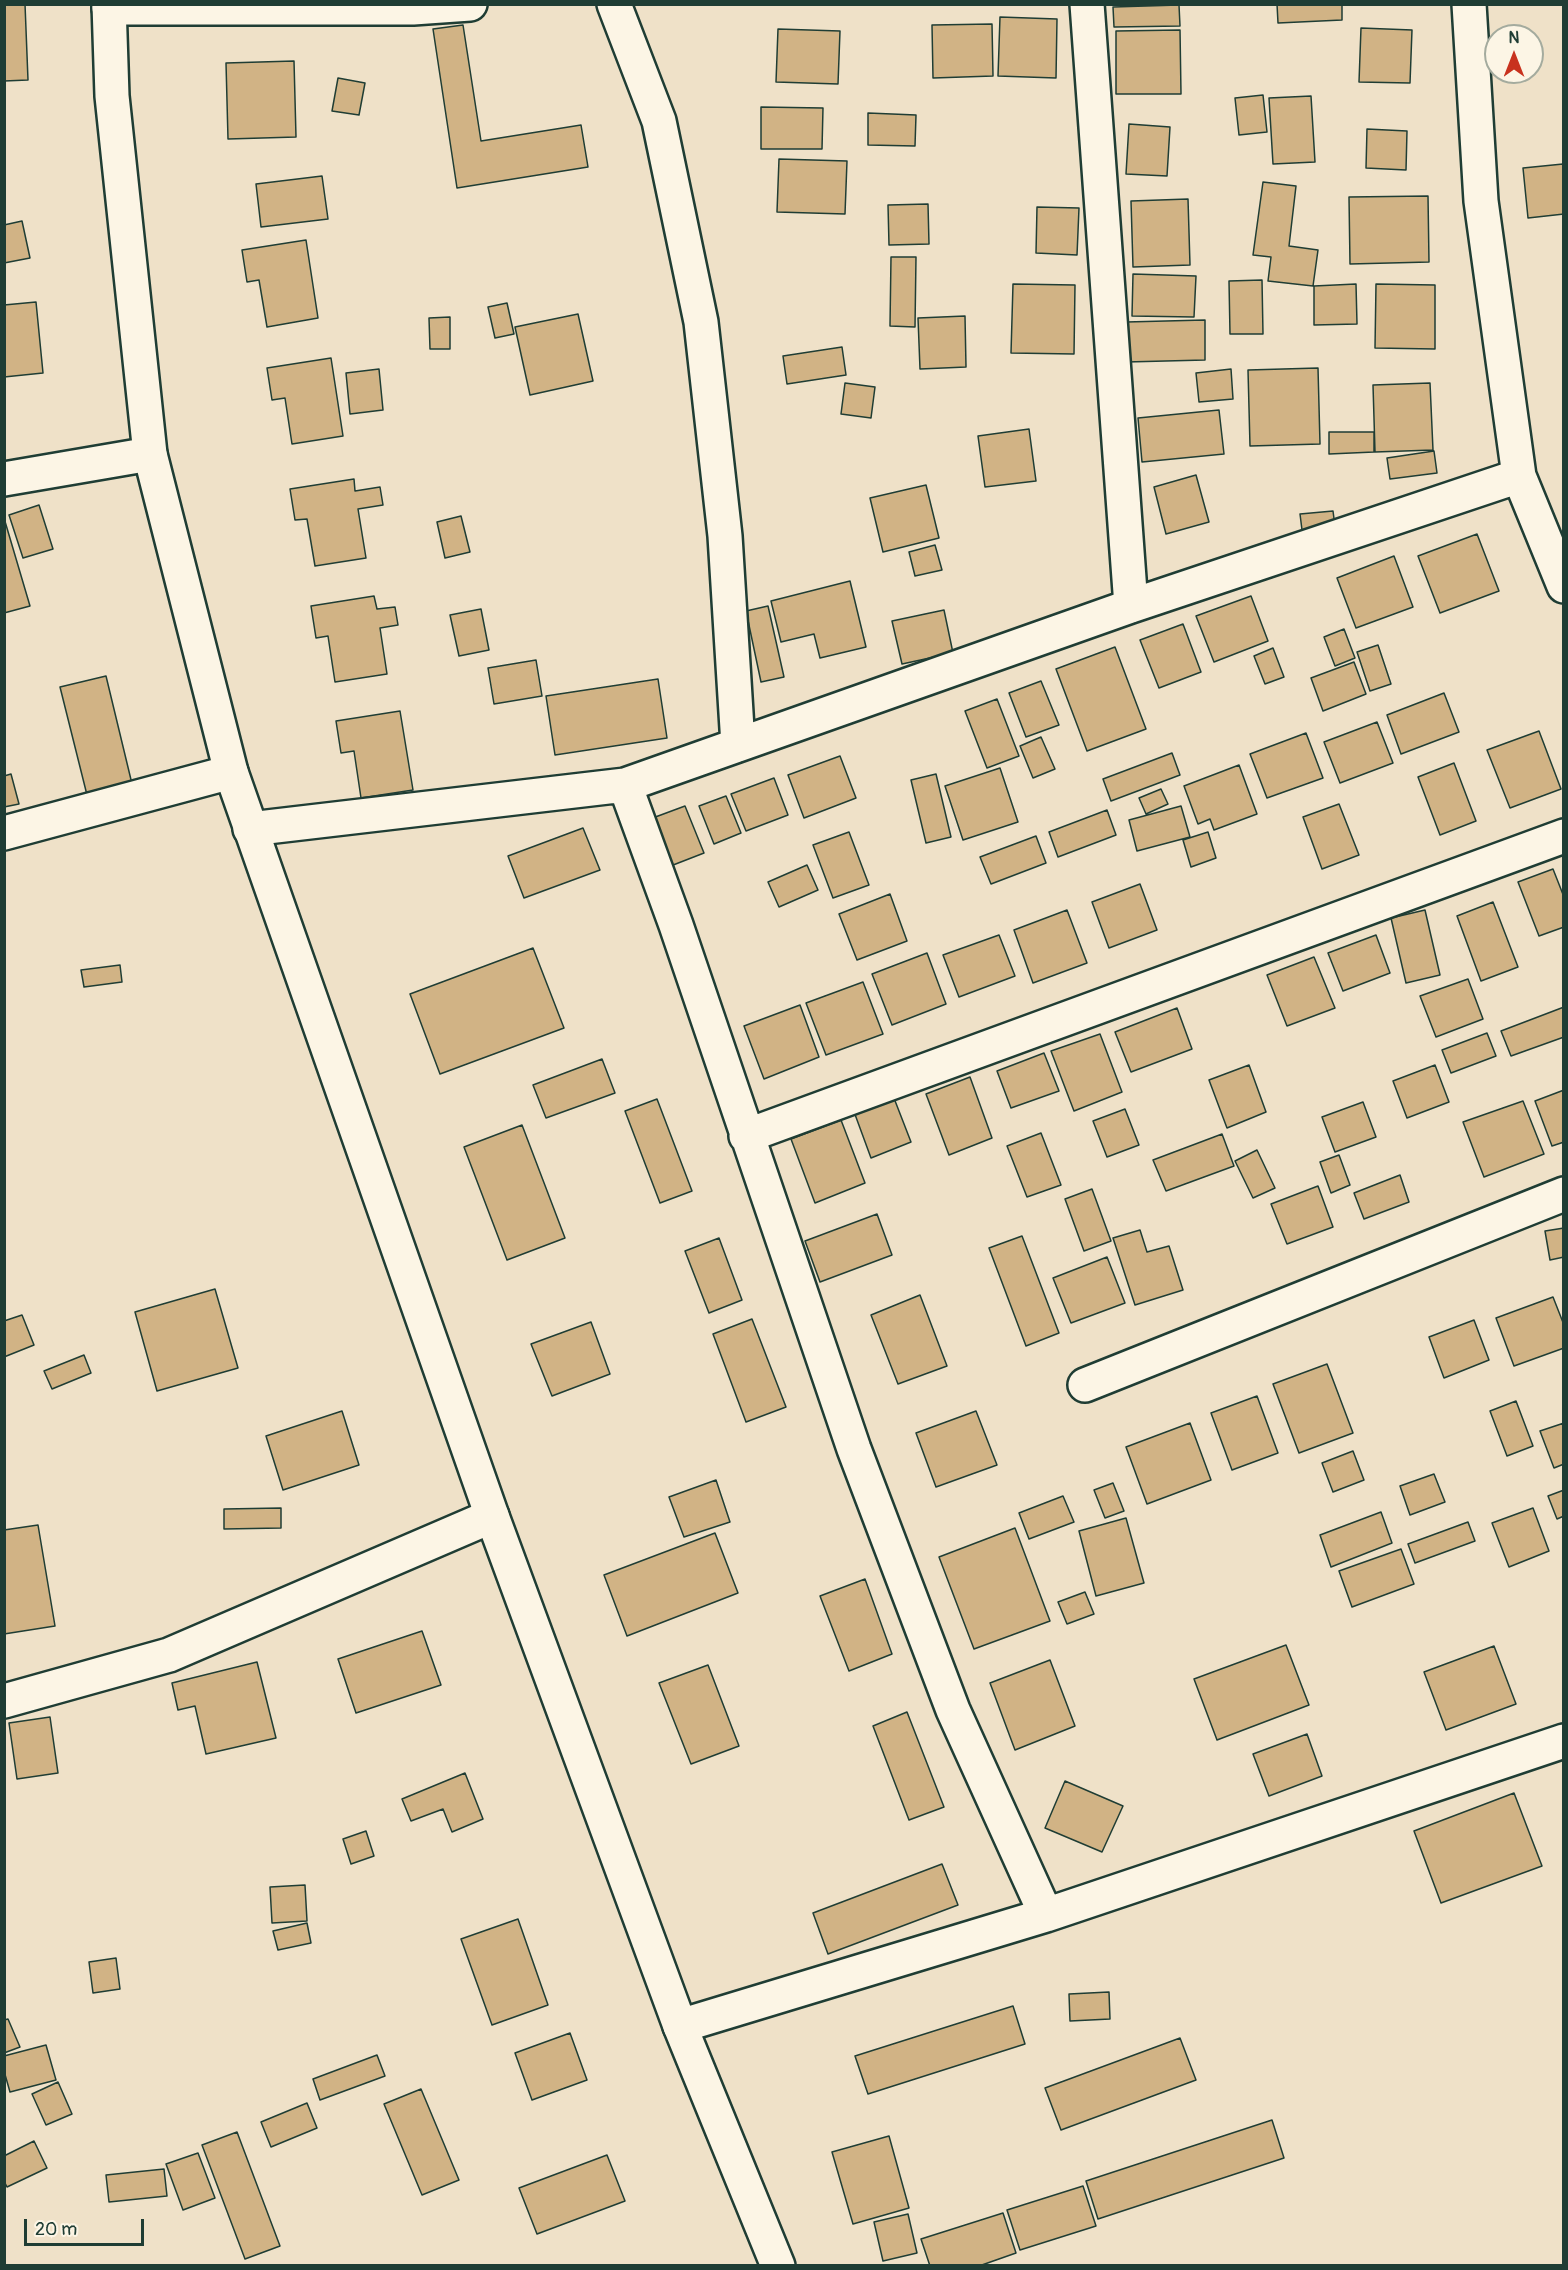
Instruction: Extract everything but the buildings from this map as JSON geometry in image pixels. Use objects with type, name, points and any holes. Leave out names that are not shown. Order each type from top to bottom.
[{"type":"street","points":[[614,4],[659,121],[701,322],[725,536],[738,745]]},
{"type":"street","points":[[1087,4],[1131,606]]},
{"type":"street","points":[[1469,4],[1481,201],[1519,476],[1563,586]]},
{"type":"street","points":[[469,5],[413,8],[109,6],[112,96],[150,454],[231,772],[250,829],[492,1516],[680,2026],[778,2265]]},
{"type":"street","points":[[4,479],[150,454]]},
{"type":"street","points":[[250,829],[625,785],[1131,606],[1519,476]]},
{"type":"street","points":[[4,833],[231,772]]},
{"type":"street","points":[[625,785],[676,925],[854,1449],[953,1710],[1046,1915]]},
{"type":"street","points":[[746,1136],[1563,836]]},
{"type":"street","points":[[1085,1385],[1563,1194]]},
{"type":"street","points":[[4,1701],[169,1655],[492,1516]]},
{"type":"street","points":[[680,2026],[1046,1915],[1563,1741]]}]
